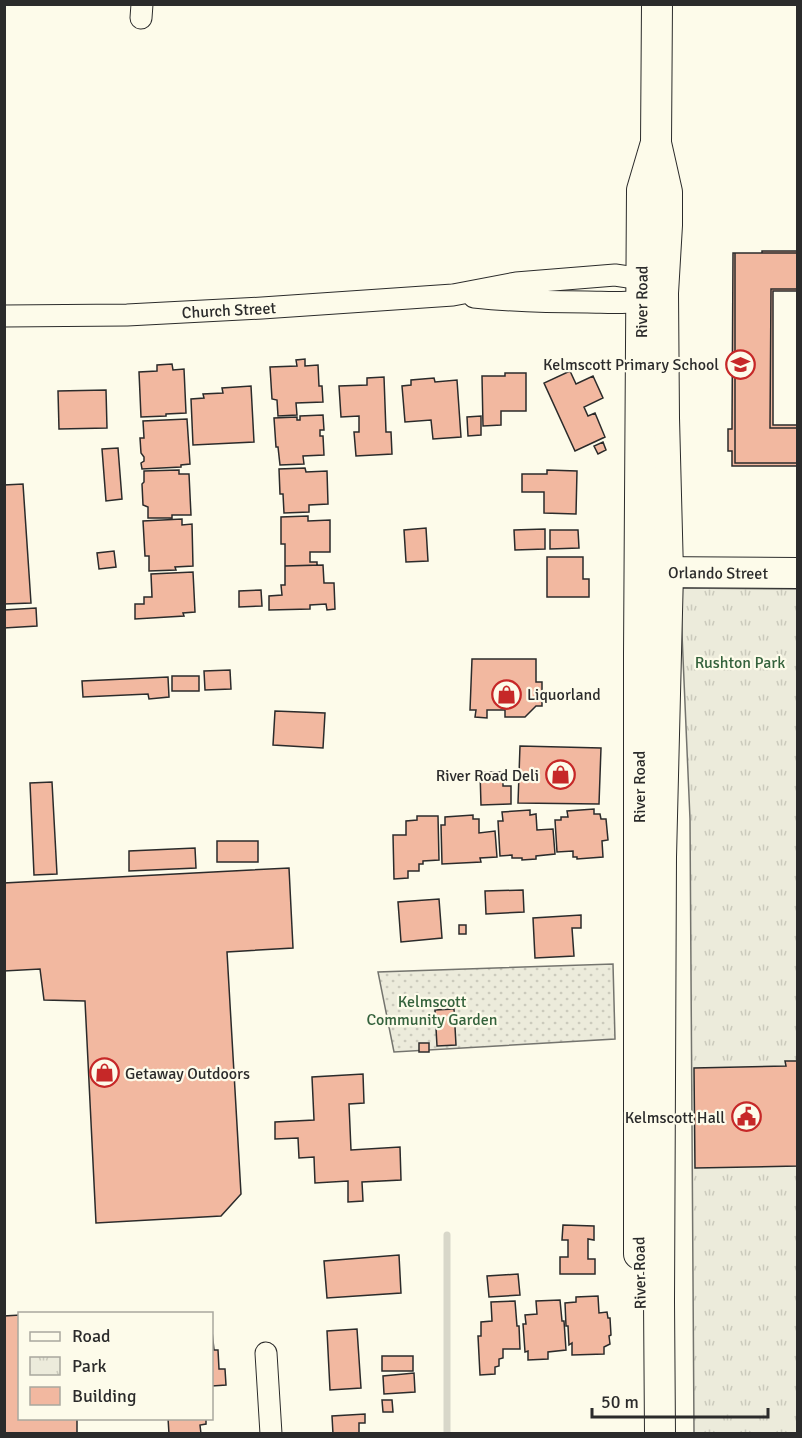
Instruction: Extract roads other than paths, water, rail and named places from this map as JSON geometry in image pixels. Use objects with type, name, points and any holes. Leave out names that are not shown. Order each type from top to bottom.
[{"type":"main road","name":"River Road","points":[[657,4],[656,143],[668,192],[668,225],[649,291],[661,857],[660,1434]]},
{"type":"main road","name":"River Road","points":[[640,1434],[638,1238],[654,572]]},
{"type":"main road","name":"Orlando Street","points":[[654,572],[798,573]]},
{"type":"street","name":"Church Street","points":[[4,316],[150,314],[453,295],[512,301],[649,291]]},
{"type":"street","points":[[266,1353],[271,1434]]},
{"type":"waterway","points":[[447,1235],[447,1434]]},
{"type":"place","name":"Kelmscott Primary School","points":[[740,364]]},
{"type":"place","name":"Liquorland","points":[[506,694]]},
{"type":"place","name":"River Road Deli","points":[[560,775]]},
{"type":"place","name":"Getaway Outdoors","points":[[104,1073]]},
{"type":"place","name":"Kelmscott Hall","points":[[746,1117]]},
{"type":"park label","name":"Rushton Park","points":[[740,662]]},
{"type":"park label","name":"Kelmscott Community Garden","points":[[432,1010]]}]
